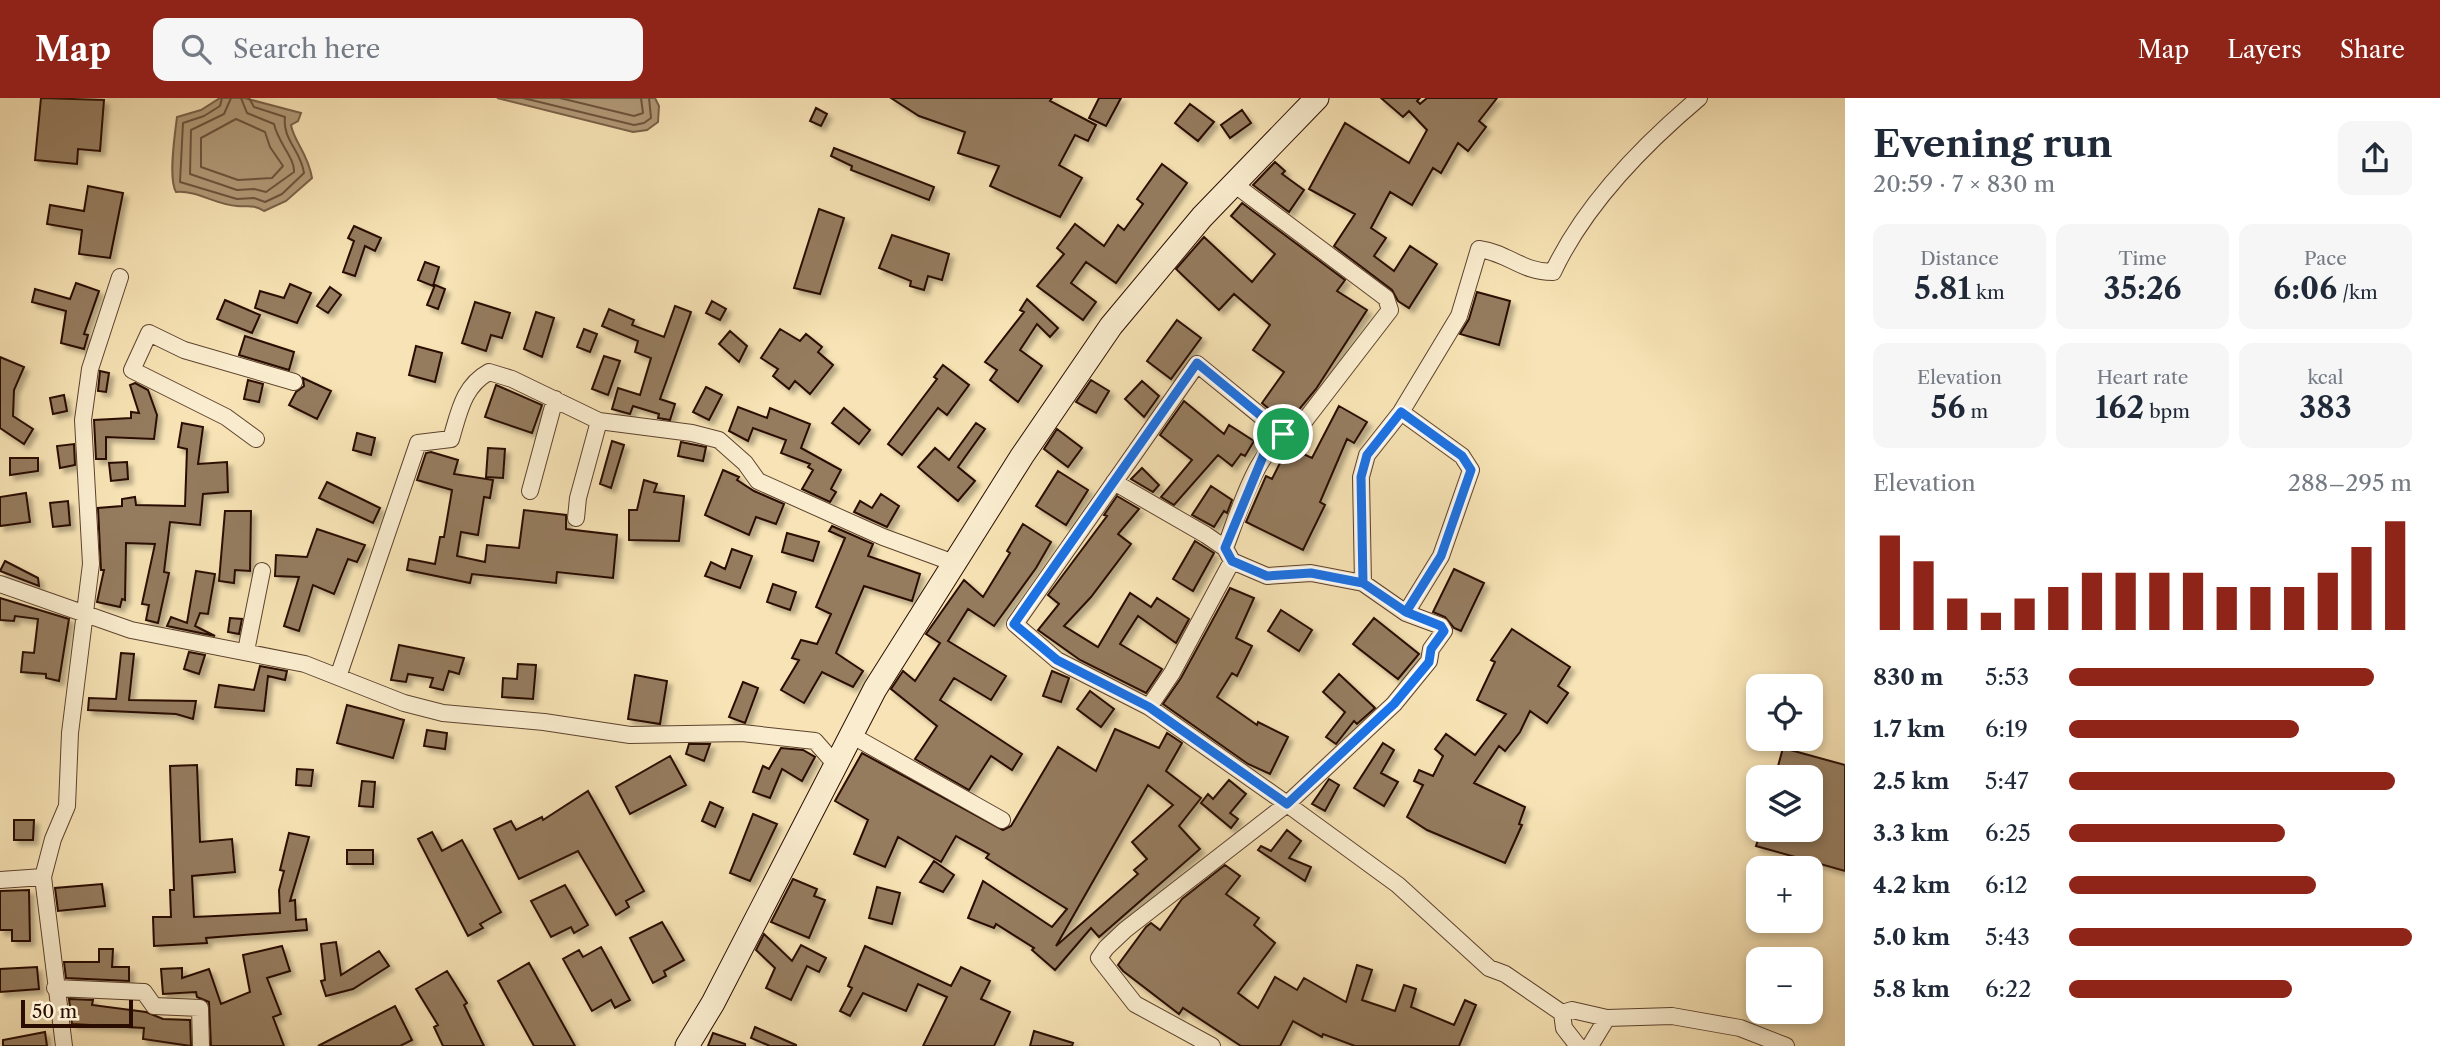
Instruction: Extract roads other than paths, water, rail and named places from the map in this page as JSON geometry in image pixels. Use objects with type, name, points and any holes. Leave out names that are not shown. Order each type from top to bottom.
[{"type":"street","points":[[687,1046],[713,1003],[875,689],[1022,456],[1111,326],[1202,217],[1317,98]]},
{"type":"street","points":[[1363,583],[1361,477],[1367,455],[1401,412],[1459,317],[1479,249],[1493,251],[1533,272],[1553,272],[1570,237],[1653,137],[1699,98]]},
{"type":"street","points":[[1149,707],[1172,673],[1228,555],[1264,454],[1283,434],[1296,432],[1390,310],[1386,299],[1234,184]]},
{"type":"street","points":[[64,1046],[43,877],[53,839],[67,806],[70,733],[83,610],[91,564],[83,420],[90,369],[120,276]]},
{"type":"street","points":[[256,439],[226,417],[132,370],[149,333],[184,350],[294,382]]},
{"type":"street","points":[[1283,434],[1197,363],[1014,624],[1057,660],[1149,707],[1398,885],[1489,968],[1505,974],[1562,1013],[1564,1028],[1578,1046]]},
{"type":"street","points":[[338,677],[418,443],[451,439],[466,393],[476,379],[489,372],[512,379],[600,421],[692,433],[719,440],[745,463],[758,481],[883,537],[954,563]]},
{"type":"street","points":[[530,491],[555,399]]},
{"type":"street","points":[[1401,412],[1462,456],[1471,470],[1441,556],[1406,612]]},
{"type":"street","points":[[576,518],[578,498],[600,421]]},
{"type":"street","points":[[1114,482],[1228,555],[1267,576],[1311,573],[1363,583],[1406,612],[1441,626],[1444,631],[1431,649],[1429,662],[1394,704],[1287,804],[1125,930],[1100,958],[1135,1004],[1212,1046]]},
{"type":"street","points":[[246,651],[262,571]]},
{"type":"street","points":[[0,584],[83,610],[131,630],[305,664],[404,703],[443,713],[544,722],[630,735],[742,733],[815,741],[835,765]]},
{"type":"street","points":[[851,735],[1002,820]]},
{"type":"street","points":[[0,880],[43,877]]},
{"type":"street","points":[[55,988],[144,992],[154,1006],[200,1008],[201,1046]]},
{"type":"street","points":[[1562,1013],[1572,1010],[1607,1018],[1672,1016],[1740,1028],[1786,1046]]},
{"type":"street","points":[[1590,1046],[1607,1018]]},
{"type":"water","points":[[220,98],[244,98],[301,113],[298,121],[291,125],[312,178],[286,201],[264,211],[254,207],[229,205],[191,193],[176,192],[172,167],[177,117],[201,110]]},
{"type":"water","points":[[497,98],[655,98],[659,106],[658,122],[647,130],[633,132]]}]
